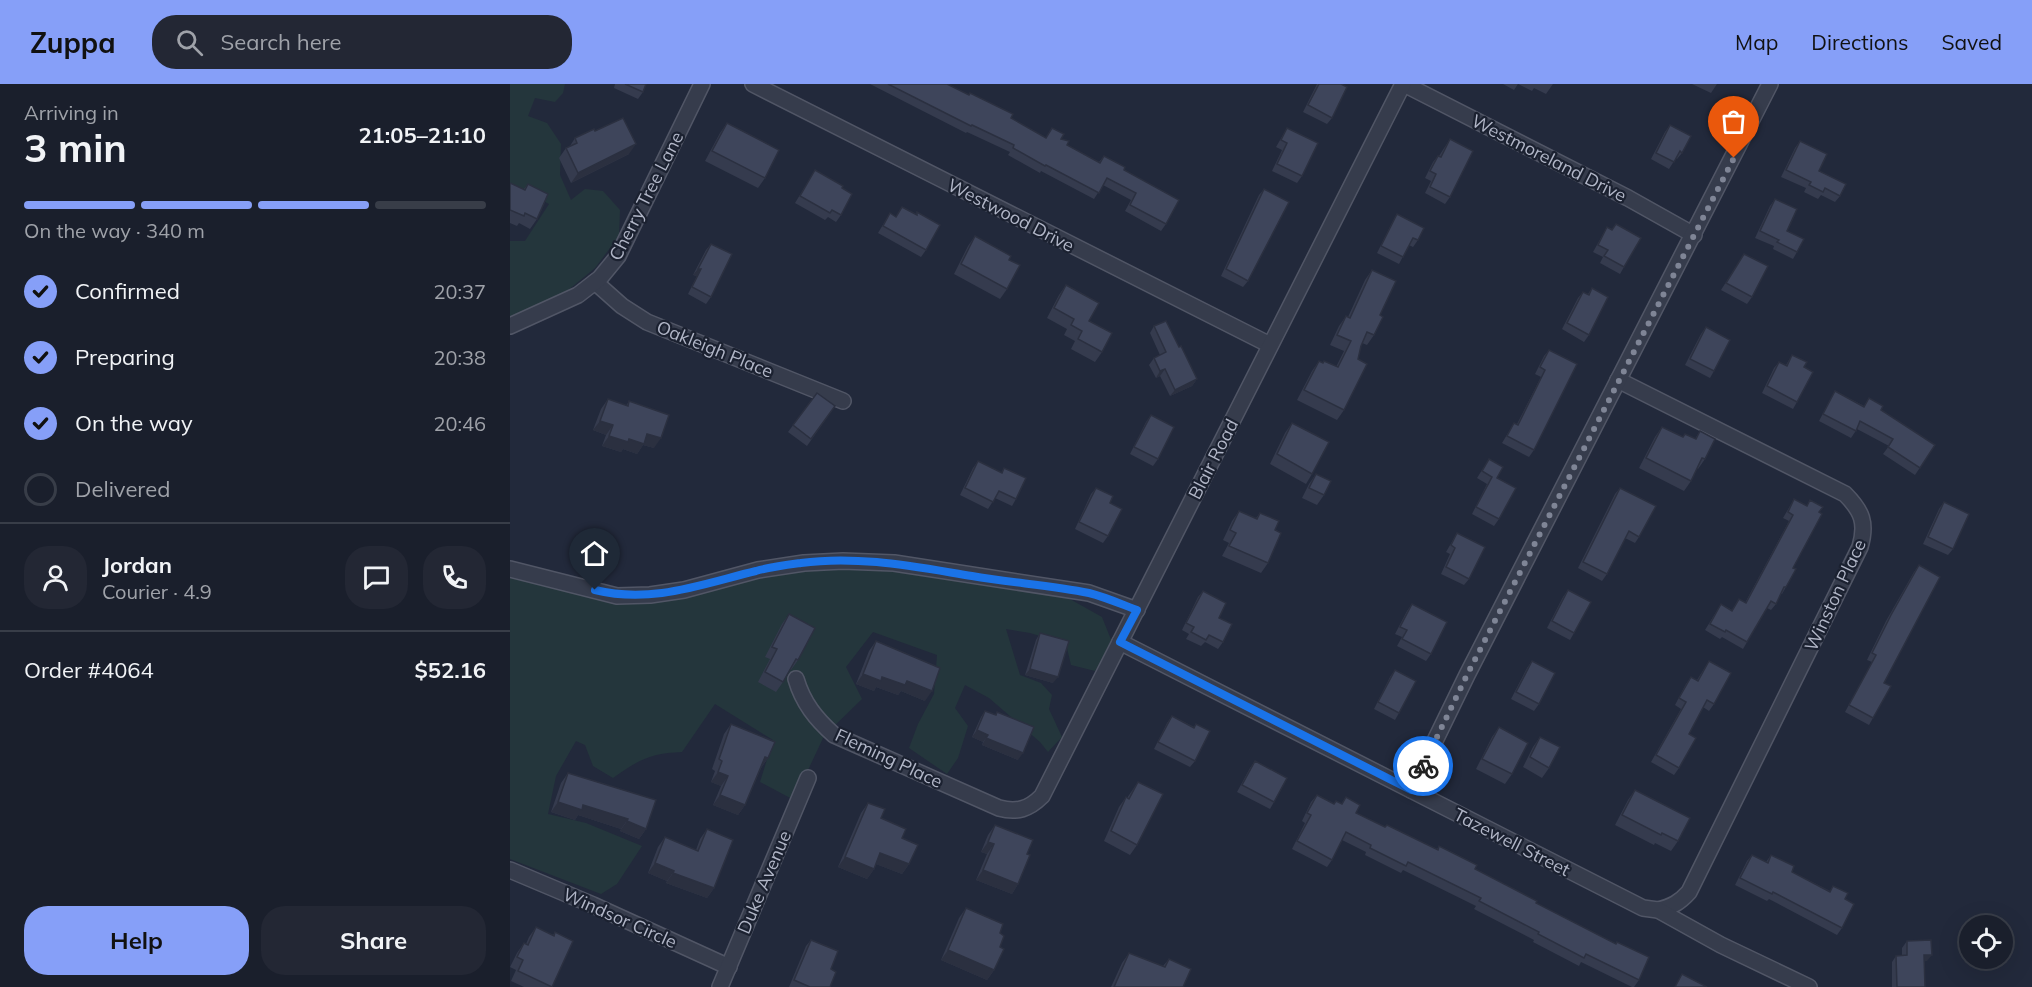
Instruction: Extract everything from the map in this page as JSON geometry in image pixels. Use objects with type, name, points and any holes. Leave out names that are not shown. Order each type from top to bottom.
[{"type":"street","name":"Cherry Tree Lane","points":[[510,326],[565,302],[595,282],[618,256],[702,84]]},
{"type":"street","name":"Westwood Drive","points":[[753,84],[1270,345]]},
{"type":"street","name":"Blair Road","points":[[1005,810],[1022,810],[1033,805],[1042,796],[1403,84]]},
{"type":"street","name":"Westmoreland Drive","points":[[1403,84],[1598,183],[1694,235]]},
{"type":"street","points":[[1411,790],[1467,675],[1770,84]]},
{"type":"street","name":"Oakleigh Place","points":[[595,282],[622,306],[647,322],[843,401]]},
{"type":"street","name":"Winston Place","points":[[1618,380],[1845,494],[1856,506],[1863,520],[1864,534],[1860,547],[1689,891],[1669,908],[1658,910]]},
{"type":"street","points":[[510,569],[617,596],[684,590],[758,570],[804,563],[843,561],[894,563],[1089,593],[1137,610]]},
{"type":"street","name":"Tazewell Street","points":[[1120,642],[1643,908],[1658,910],[1721,945],[1809,987]]},
{"type":"street","name":"Fleming Place","points":[[796,679],[807,705],[819,722],[834,735],[1005,810]]},
{"type":"street","name":"Duke Avenue","points":[[720,987],[808,778]]},
{"type":"street","name":"Windsor Circle","points":[[510,870],[729,967]]},
{"type":"shaded area","points":[[510,84],[565,84],[563,93],[555,102],[535,98],[528,116],[547,123],[561,144],[560,175],[571,200],[585,189],[603,191],[620,210],[619,236],[595,268],[567,291],[510,320],[510,241],[525,241],[549,204],[510,183]]},
{"type":"shaded area","points":[[804,566],[936,572],[1068,598],[1102,617],[1114,647],[1095,671],[1071,665],[1066,644],[1030,633],[1006,629],[1020,675],[1041,683],[1052,695],[1049,709],[1062,737],[1048,752],[1040,742],[989,698],[965,685],[955,708],[968,726],[958,758],[947,774],[909,748],[918,724],[934,694],[937,655],[873,632],[846,667],[862,699],[824,736],[794,800],[760,782],[773,740],[715,704],[682,752],[645,759],[613,778],[593,766],[585,745],[576,741],[556,776],[548,814],[586,823],[642,846],[617,884],[601,894],[510,859],[510,575],[616,600]]},
{"type":"building","points":[[625,84],[646,84],[643,92]]},
{"type":"building","points":[[888,84],[947,84],[969,95],[970,93],[1013,114],[1011,118],[1046,138],[1052,128],[1064,134],[1061,139],[1069,141],[1067,145],[1100,163],[1104,156],[1125,167],[1124,170],[1179,200],[1166,224],[1130,205],[1136,193],[1107,178],[1099,193],[1013,148],[1014,145]]},
{"type":"building","points":[[1319,84],[1341,84],[1347,87],[1332,118],[1308,105]]},
{"type":"building","points":[[623,118],[636,144],[578,173],[566,148],[577,143],[575,138]]},
{"type":"building","points":[[727,123],[779,150],[765,178],[712,151]]},
{"type":"building","points":[[1670,125],[1691,136],[1674,162],[1656,153]]},
{"type":"building","points":[[1287,128],[1318,143],[1302,176],[1277,164],[1287,143],[1281,140]]},
{"type":"building","points":[[1450,139],[1473,151],[1450,197],[1430,187],[1436,174],[1430,171],[1438,156],[1441,157]]},
{"type":"building","points":[[1800,141],[1827,154],[1819,171],[1846,184],[1840,196],[1825,188],[1823,192],[1809,185],[1811,182],[1786,170]]},
{"type":"building","points":[[815,170],[843,186],[842,188],[852,194],[841,215],[832,210],[830,213],[800,196]]},
{"type":"building","points":[[510,183],[525,190],[528,184],[548,194],[537,219],[525,213],[524,216],[510,210]]},
{"type":"building","points":[[1264,189],[1289,202],[1248,281],[1226,269]]},
{"type":"building","points":[[1775,199],[1797,209],[1787,231],[1804,239],[1797,252],[1760,231]]},
{"type":"building","points":[[902,207],[917,215],[917,212],[940,225],[926,250],[883,226],[890,213],[896,217]]},
{"type":"building","points":[[1397,214],[1424,228],[1418,240],[1413,238],[1403,257],[1381,246]]},
{"type":"building","points":[[1616,224],[1641,238],[1624,267],[1604,256],[1608,250],[1598,245],[1607,227],[1612,230]]},
{"type":"building","points":[[975,236],[1011,256],[1009,260],[1020,265],[1007,289],[961,264]]},
{"type":"building","points":[[711,244],[732,254],[711,297],[692,287]]},
{"type":"building","points":[[1744,254],[1768,266],[1752,297],[1726,283]]},
{"type":"building","points":[[1372,270],[1396,281],[1380,315],[1383,317],[1374,335],[1367,332],[1361,346],[1358,359],[1367,364],[1344,410],[1304,390],[1319,361],[1338,367],[1351,341],[1337,335],[1346,316],[1350,318]]},
{"type":"building","points":[[1066,285],[1099,303],[1089,321],[1112,333],[1102,352],[1078,339],[1082,331],[1071,325],[1074,319],[1054,308]]},
{"type":"building","points":[[1592,288],[1608,297],[1589,335],[1567,323],[1583,292],[1589,295]]},
{"type":"building","points":[[1166,321],[1197,379],[1175,390],[1165,369],[1160,371],[1154,358],[1166,352],[1154,326]]},
{"type":"building","points":[[1706,327],[1730,340],[1714,371],[1690,359]]},
{"type":"building","points":[[1549,350],[1577,364],[1534,450],[1507,436],[1514,423],[1518,425],[1545,370],[1540,367]]},
{"type":"building","points":[[1792,355],[1807,362],[1804,367],[1813,372],[1797,402],[1767,386],[1779,362],[1787,366]]},
{"type":"building","points":[[1835,391],[1864,407],[1869,398],[1883,406],[1881,410],[1935,445],[1920,468],[1888,447],[1893,439],[1860,421],[1856,431],[1823,414]]},
{"type":"building","points":[[817,393],[835,406],[811,439],[793,425]]},
{"type":"building","points":[[608,399],[628,406],[629,401],[669,415],[661,438],[647,434],[644,444],[609,436],[613,425],[600,421]]},
{"type":"building","points":[[1151,415],[1174,427],[1158,459],[1134,447]]},
{"type":"building","points":[[1292,423],[1329,442],[1312,474],[1277,454]]},
{"type":"building","points":[[1662,427],[1683,437],[1685,434],[1696,439],[1700,431],[1715,439],[1705,459],[1702,458],[1691,481],[1646,458]]},
{"type":"building","points":[[1489,459],[1503,467],[1497,478],[1516,488],[1499,519],[1476,507],[1492,477],[1482,471]]},
{"type":"building","points":[[978,461],[1002,473],[1004,468],[1026,478],[1016,499],[999,491],[993,502],[965,488]]},
{"type":"building","points":[[1316,474],[1331,481],[1324,495],[1309,488]]},
{"type":"building","points":[[1096,488],[1113,496],[1110,503],[1122,509],[1108,536],[1079,522]]},
{"type":"building","points":[[1620,488],[1656,506],[1639,537],[1629,531],[1607,574],[1583,562]]},
{"type":"building","points":[[1794,499],[1807,506],[1810,500],[1823,507],[1819,512],[1822,514],[1793,568],[1796,569],[1776,604],[1771,601],[1747,642],[1710,624],[1721,604],[1732,611],[1739,599],[1746,603],[1793,515],[1788,512]]},
{"type":"building","points":[[1944,502],[1969,514],[1953,549],[1928,537]]},
{"type":"building","points":[[1239,511],[1257,519],[1260,513],[1279,521],[1275,530],[1281,533],[1268,563],[1229,546],[1236,533],[1230,530]]},
{"type":"building","points":[[1457,533],[1485,547],[1469,579],[1446,567],[1455,548],[1451,545]]},
{"type":"building","points":[[1919,565],[1940,577],[1884,683],[1891,686],[1873,718],[1849,705],[1876,655],[1872,653],[1891,615]]},
{"type":"building","points":[[1568,590],[1591,602],[1574,633],[1552,621]]},
{"type":"building","points":[[1203,591],[1226,603],[1219,618],[1232,624],[1223,642],[1209,635],[1206,640],[1191,632],[1194,627],[1186,623]]},
{"type":"building","points":[[1412,604],[1447,622],[1431,654],[1402,639],[1407,630],[1400,627]]},
{"type":"building","points":[[789,614],[815,628],[783,682],[765,672],[777,649],[772,647]]},
{"type":"building","points":[[1040,633],[1069,641],[1058,677],[1030,669]]},
{"type":"building","points":[[876,641],[940,668],[932,691],[907,681],[905,685],[882,677],[881,681],[863,674]]},
{"type":"building","points":[[1532,661],[1555,673],[1539,704],[1516,692]]},
{"type":"building","points":[[1709,661],[1731,673],[1714,704],[1707,700],[1689,734],[1696,738],[1679,768],[1656,755],[1686,702],[1679,698],[1691,677],[1698,681]]},
{"type":"building","points":[[1395,670],[1416,681],[1399,713],[1378,702]]},
{"type":"building","points":[[985,711],[996,715],[997,712],[1034,727],[1023,753],[986,738],[988,735],[977,730]]},
{"type":"building","points":[[1172,716],[1194,728],[1196,724],[1210,731],[1195,761],[1158,742]]},
{"type":"building","points":[[731,724],[775,742],[768,758],[765,757],[745,805],[720,795],[728,776],[718,772],[722,761],[719,759]]},
{"type":"building","points":[[1499,727],[1528,743],[1512,774],[1482,759]]},
{"type":"building","points":[[1540,737],[1560,747],[1549,768],[1530,757]]},
{"type":"building","points":[[1255,761],[1287,778],[1274,802],[1242,785]]},
{"type":"building","points":[[568,773],[656,800],[646,829],[627,821],[628,819],[583,805],[582,810],[558,802]]},
{"type":"building","points":[[1138,782],[1163,794],[1137,845],[1111,831],[1126,797],[1129,799]]},
{"type":"building","points":[[1635,790],[1690,818],[1678,841],[1622,815]]},
{"type":"building","points":[[1317,795],[1334,804],[1336,801],[1342,804],[1346,797],[1360,805],[1356,813],[1385,827],[1387,825],[1438,850],[1439,846],[1477,865],[1475,869],[1537,901],[1536,903],[1616,944],[1617,942],[1649,957],[1639,980],[1586,954],[1584,958],[1479,901],[1481,898],[1408,862],[1406,866],[1370,848],[1371,845],[1346,832],[1332,860],[1297,841],[1311,815],[1307,813]]},
{"type":"building","points":[[868,803],[885,809],[881,818],[906,829],[902,838],[918,845],[909,864],[880,853],[874,869],[845,857]]},
{"type":"building","points":[[995,825],[1033,840],[1027,854],[1030,855],[1018,884],[983,870],[994,844],[988,842]]},
{"type":"building","points":[[707,829],[733,840],[714,888],[673,873],[674,871],[655,863],[665,837],[698,851]]},
{"type":"building","points":[[1752,855],[1768,863],[1771,855],[1794,866],[1792,872],[1830,892],[1833,886],[1848,893],[1845,899],[1854,904],[1842,928],[1773,892],[1772,894],[1740,878]]},
{"type":"building","points":[[966,908],[1003,924],[1000,933],[1004,936],[1000,947],[1004,949],[994,970],[948,950]]},
{"type":"building","points":[[536,927],[554,936],[555,932],[573,941],[552,987],[518,971],[523,960],[517,957],[524,943],[528,945]]},
{"type":"building","points":[[811,940],[838,951],[831,969],[836,972],[830,987],[810,987],[794,980]]},
{"type":"building","points":[[1931,940],[1932,955],[1924,955],[1925,987],[1897,987],[1896,956],[1907,955],[1907,941]]},
{"type":"building","points":[[1129,953],[1165,967],[1169,959],[1191,969],[1183,987],[1114,987]]},
{"type":"building","points":[[1682,974],[1707,987],[1675,987]]},
{"type":"way so far","points":[[1423,766],[1467,675],[1734,158]]},
{"type":"route","points":[[595,590],[617,596],[650,595],[684,590],[758,570],[804,563],[843,561],[894,563],[1089,593],[1137,610],[1120,642],[1411,790],[1423,766]]}]
